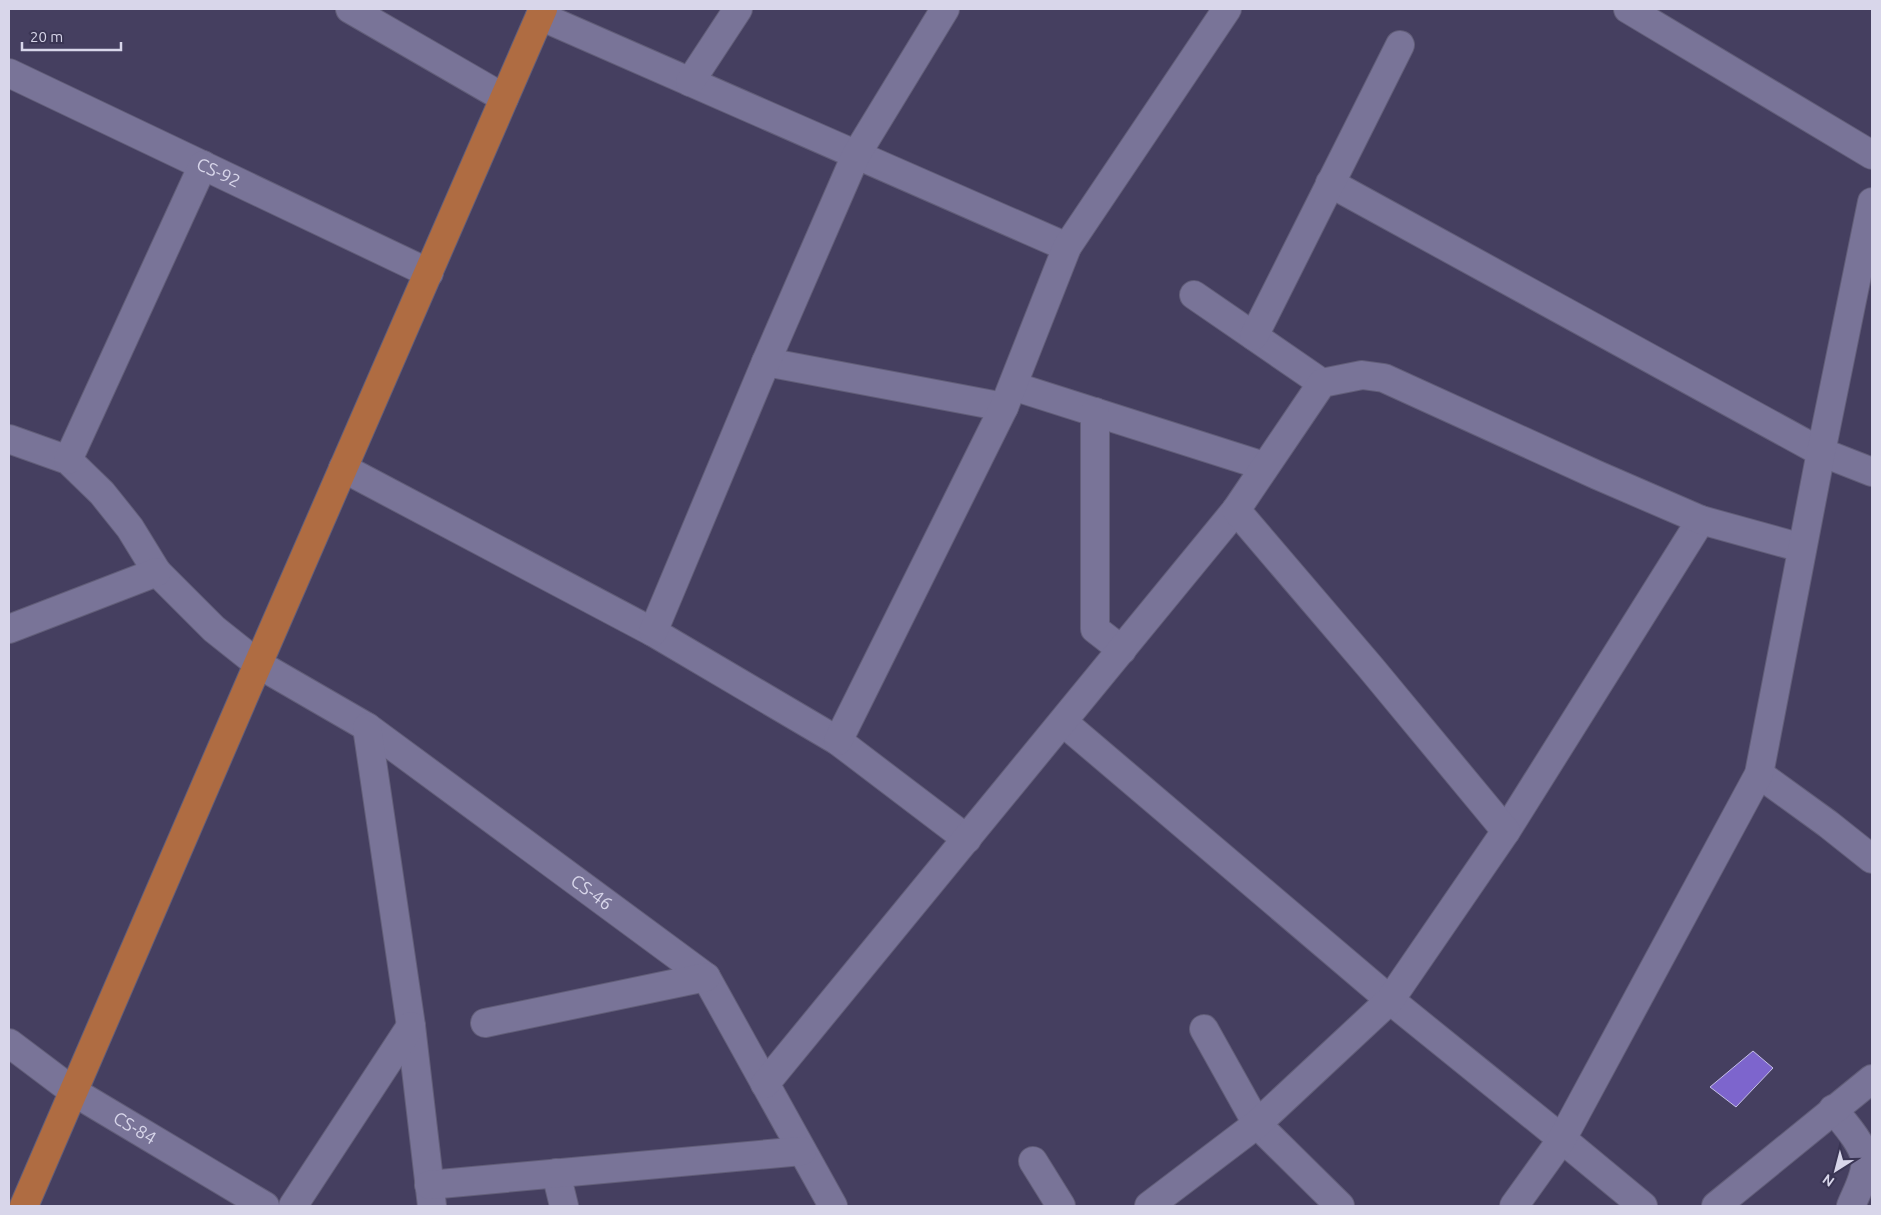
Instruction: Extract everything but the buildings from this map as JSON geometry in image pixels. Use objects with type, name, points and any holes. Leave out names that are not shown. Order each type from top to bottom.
[{"type":"main road","points":[[24,1206],[542,12]]},
{"type":"street","points":[[350,9],[504,98]]},
{"type":"street","points":[[690,82],[738,9]]},
{"type":"street","points":[[653,632],[766,362],[856,155],[945,9]]},
{"type":"street","points":[[838,741],[1008,397],[1067,248],[1227,9]]},
{"type":"street","points":[[1628,9],[1872,155]]},
{"type":"street","points":[[542,12],[690,82],[1067,248]]},
{"type":"street","points":[[1254,336],[1400,45]]},
{"type":"street","name":"CS-92","points":[[9,74],[429,273]]},
{"type":"street","points":[[9,439],[68,460],[202,165]]},
{"type":"street","points":[[1330,183],[1821,452],[1872,472]]},
{"type":"street","points":[[1514,1206],[1562,1138],[1760,774],[1802,548],[1872,202]]},
{"type":"street","points":[[1194,295],[1322,383]]},
{"type":"street","points":[[766,362],[1008,397],[1095,412],[1264,466]]},
{"type":"street","points":[[765,1084],[1236,510],[1322,383],[1362,375],[1384,378],[1597,475],[1702,520],[1802,548]]},
{"type":"street","points":[[1095,412],[1095,629],[1122,650]]},
{"type":"street","name":"CS-46","points":[[68,460],[102,493],[130,528],[157,572],[214,628],[258,664],[367,727],[706,977],[833,1206]]},
{"type":"street","points":[[343,468],[653,632],[838,741],[967,839]]},
{"type":"street","points":[[1236,510],[1377,675],[1506,831]]},
{"type":"street","points":[[1149,1206],[1257,1124],[1390,1000],[1506,831],[1702,520]]},
{"type":"street","points":[[9,629],[157,572]]},
{"type":"street","points":[[1063,722],[1390,1000],[1562,1138],[1643,1206]]},
{"type":"street","points":[[367,727],[411,1026],[430,1196],[556,1173],[802,1151]]},
{"type":"street","points":[[1760,774],[1872,859]]},
{"type":"street","points":[[485,1022],[706,977]]},
{"type":"street","points":[[293,1206],[411,1026]]},
{"type":"street","points":[[1204,1029],[1257,1124],[1340,1206]]},
{"type":"street","name":"CS-84","points":[[9,1043],[74,1092],[265,1206]]},
{"type":"street","points":[[1716,1206],[1872,1079]]},
{"type":"street","points":[[1833,1109],[1858,1143],[1865,1159],[1864,1175],[1851,1206]]},
{"type":"street","points":[[1033,1161],[1061,1206]]},
{"type":"street","points":[[556,1173],[564,1206]]}]
